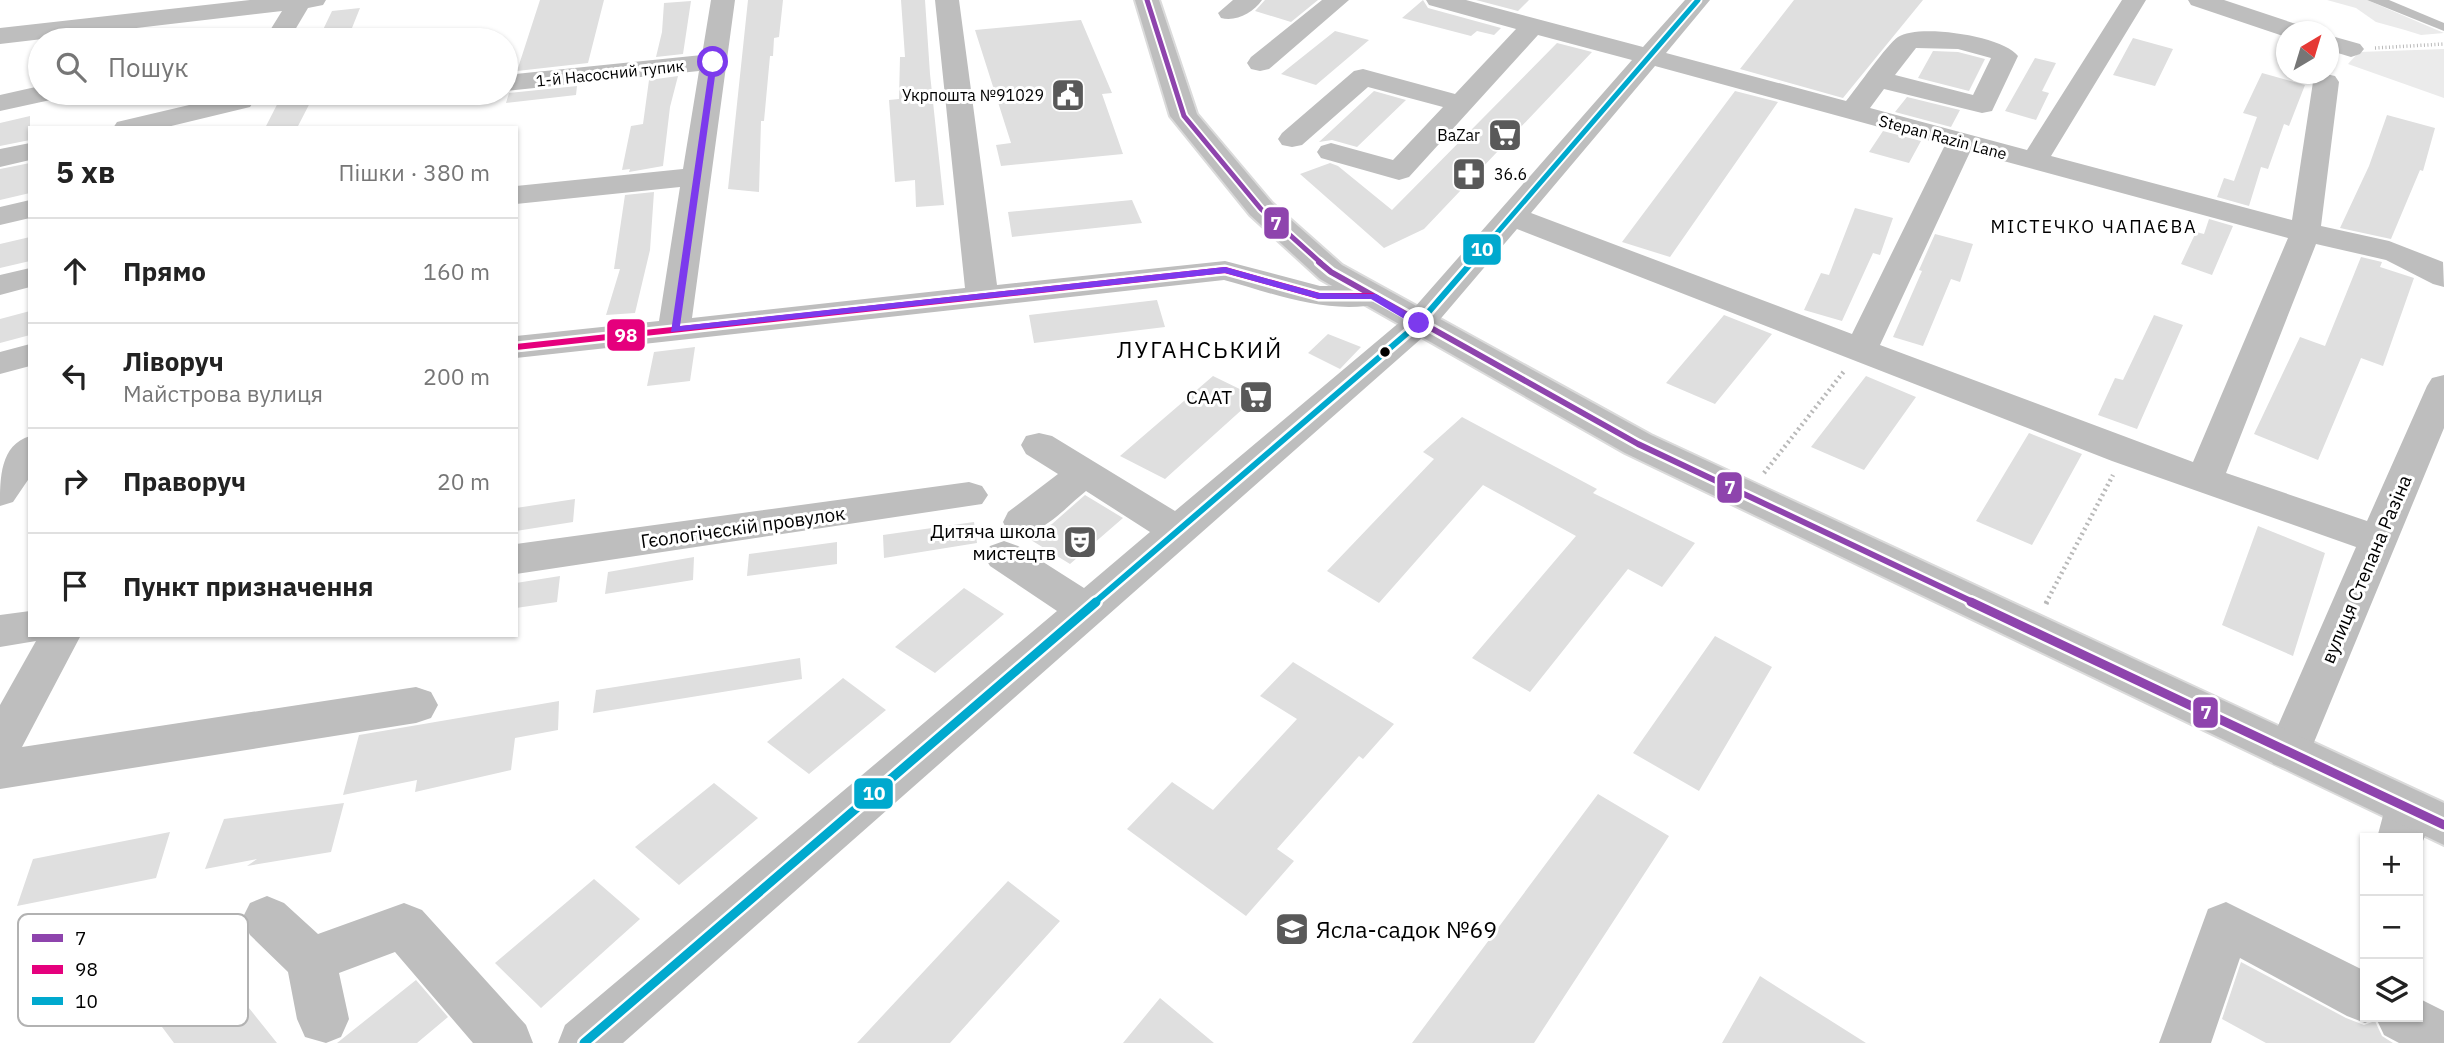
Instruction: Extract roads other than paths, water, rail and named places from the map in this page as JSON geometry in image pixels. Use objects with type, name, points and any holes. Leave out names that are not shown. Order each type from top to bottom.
[{"type":"street","points":[[74,28],[305,0]]},
{"type":"street","points":[[285,28],[305,0]]},
{"type":"street","points":[[674,329],[723,0]]},
{"type":"street","points":[[947,0],[982,296]]},
{"type":"street","points":[[1147,0],[1184,116],[1261,209],[1331,272],[1638,444],[2289,751],[2418,824]]},
{"type":"street","points":[[1260,63],[1337,0]]},
{"type":"street","name":"Stepan Razin Lane","points":[[1438,0],[2034,162],[2305,233],[2335,236],[2431,266],[2444,277]]},
{"type":"street","points":[[584,1043],[1419,323],[1698,0]]},
{"type":"street","points":[[2034,162],[2134,0]]},
{"type":"street","points":[[2200,0],[2276,25]]},
{"type":"street","points":[[1331,152],[1399,171],[1533,25]]},
{"type":"street","points":[[0,37],[28,34]]},
{"type":"street","points":[[1853,111],[1907,42],[1932,39],[1994,49],[2005,56],[1982,105]]},
{"type":"street","name":"1-й Насосний тупик","points":[[518,82],[713,62]]},
{"type":"street","points":[[1292,139],[1363,77],[1461,104]]},
{"type":"street","points":[[1878,79],[1982,105],[2007,133]]},
{"type":"street","points":[[2205,479],[2305,233],[2326,84]]},
{"type":"street","points":[[0,103],[28,97]]},
{"type":"street","points":[[134,126],[213,105]]},
{"type":"street","points":[[225,126],[238,105]]},
{"type":"street","points":[[1861,350],[1960,142]]},
{"type":"street","points":[[0,158],[28,151]]},
{"type":"street","points":[[518,195],[695,177]]},
{"type":"street","points":[[0,216],[28,209]]},
{"type":"street","points":[[1512,216],[2125,452],[2379,540]]},
{"type":"street","points":[[518,347],[1225,270],[1319,296],[1373,296]]},
{"type":"street","points":[[0,285],[28,278]]},
{"type":"street","points":[[0,363],[28,356]]},
{"type":"street","name":"вулиця Степана Разіна","points":[[2289,751],[2444,386]]},
{"type":"street","points":[[1039,445],[1178,531]]},
{"type":"street","points":[[0,493],[28,452]]},
{"type":"street","points":[[1084,473],[1013,539],[1087,610]]},
{"type":"street","name":"Гєологічєскій провулок","points":[[518,559],[969,495]]},
{"type":"street","points":[[0,631],[28,627]]},
{"type":"street","points":[[0,747],[59,637]]},
{"type":"street","points":[[0,770],[416,705]]},
{"type":"street","points":[[267,919],[311,960],[323,1019]]},
{"type":"street","points":[[2185,1043],[2225,925],[2360,994]]},
{"type":"street","points":[[311,960],[404,926],[507,1043]]},
{"type":"street","points":[[2413,1022],[2444,1039]]},
{"type":"place","name":"Укрпошта №91029","points":[[1068,95]]},
{"type":"place","name":"BaZar","points":[[1505,135]]},
{"type":"place","name":"36.6","points":[[1469,174]]},
{"type":"place","name":"СААТ","points":[[1256,397]]},
{"type":"place","name":"Дитяча школа мистецтв","points":[[1080,542]]},
{"type":"place","name":"Ясла-садок №69","points":[[1292,929]]},
{"type":"district","name":"МІСТЕЧКО ЧАПАЄВА","points":[[2094,226]]},
{"type":"district","name":"ЛУГАНСЬКИЙ","points":[[1200,349]]}]
